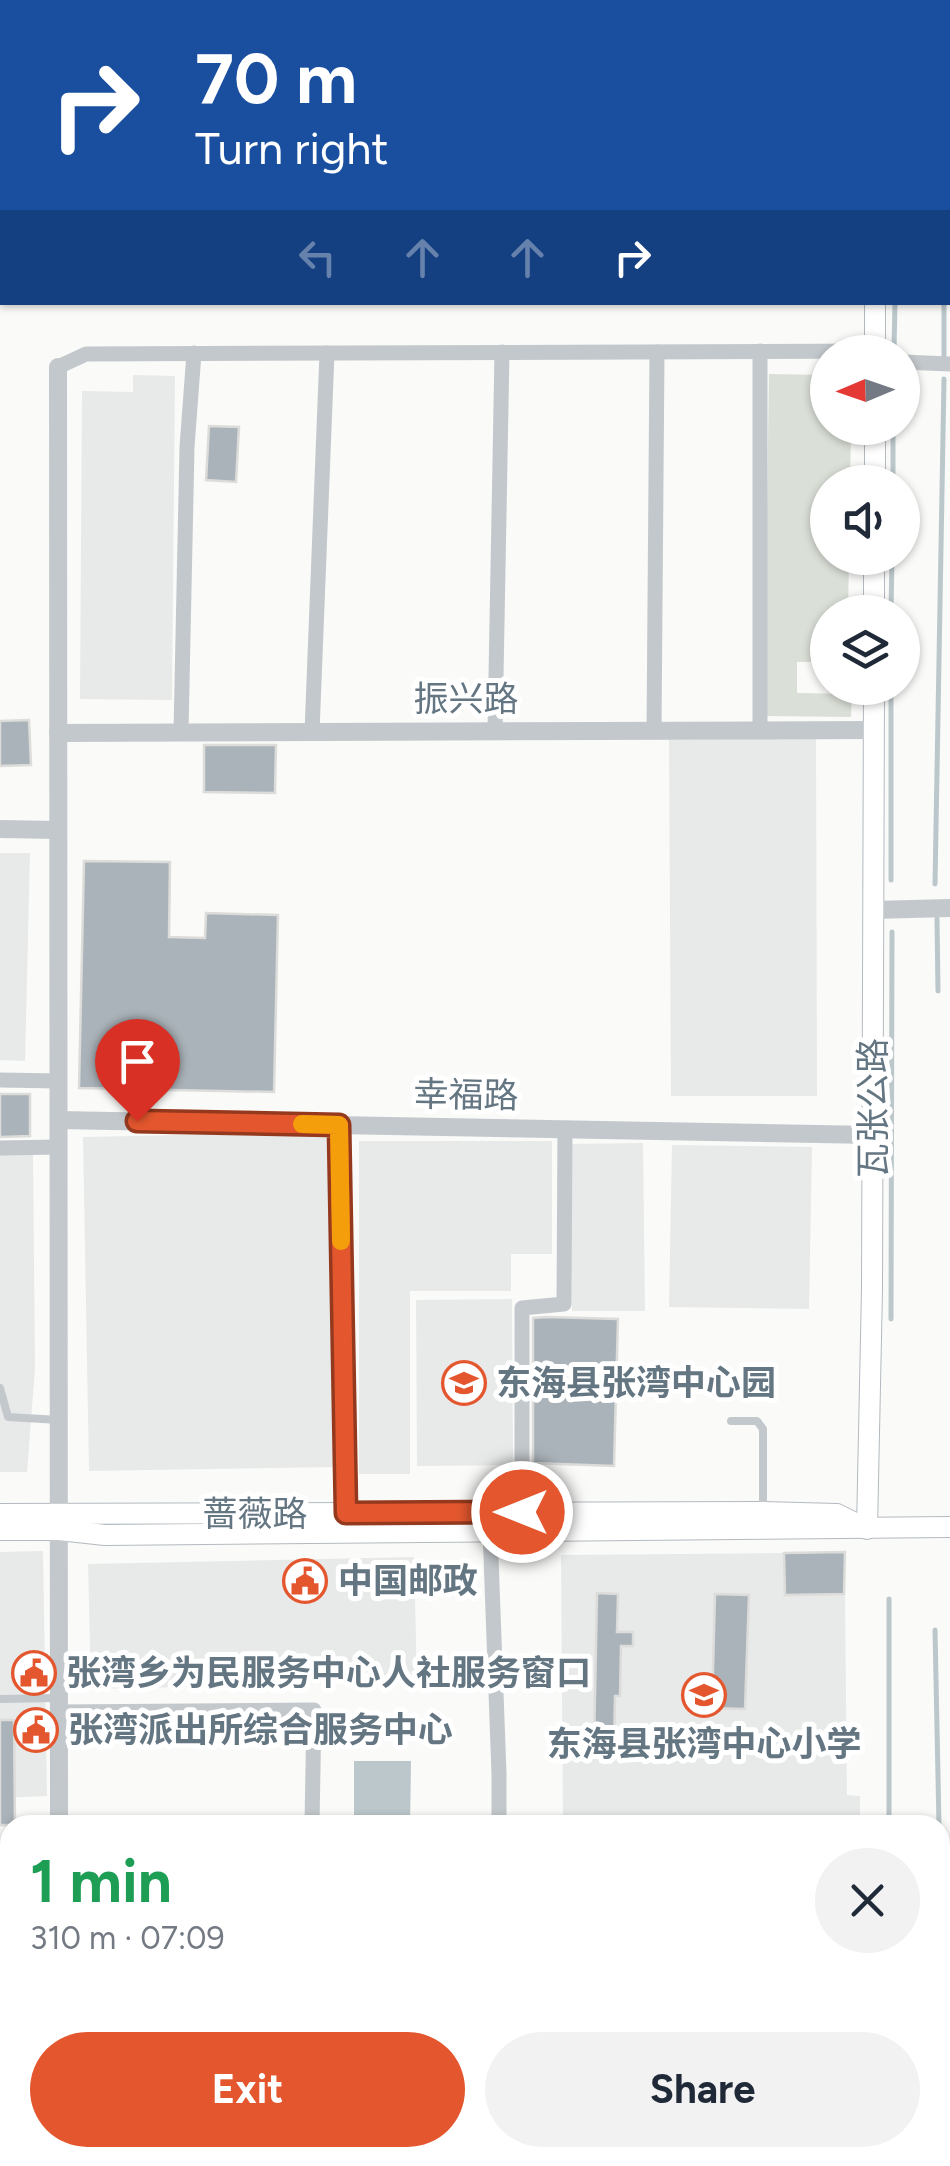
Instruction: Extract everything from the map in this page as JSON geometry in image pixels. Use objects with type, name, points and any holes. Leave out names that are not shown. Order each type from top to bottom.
[{"type":"main road","points":[[875,305],[875,335]]},
{"type":"main road","name":"瓦张公路","points":[[867,1529],[874,705]]},
{"type":"main road","name":"蔷薇路","points":[[0,1530],[59,1522],[522,1512],[837,1514],[867,1529]]},
{"type":"main road","name":"蔷薇路","points":[[0,1514],[59,1522],[105,1534],[950,1527]]},
{"type":"street","points":[[760,351],[760,730]]},
{"type":"street","points":[[59,1815],[58,367],[86,354],[810,351]]},
{"type":"street","points":[[495,731],[502,352]]},
{"type":"street","points":[[654,731],[657,352]]},
{"type":"street","points":[[180,732],[187,447],[194,353]]},
{"type":"street","points":[[312,732],[327,353]]},
{"type":"street","points":[[920,363],[950,364]]},
{"type":"street","name":"振兴路","points":[[58,733],[874,730]]},
{"type":"street","points":[[0,829],[58,830]]},
{"type":"street","points":[[873,910],[950,908]]},
{"type":"street","points":[[0,1080],[58,1081]]},
{"type":"street","name":"幸福路","points":[[58,1120],[873,1135]]},
{"type":"street","points":[[339,1125],[346,1513]]},
{"type":"street","points":[[522,1512],[522,1308],[564,1304],[565,1129]]},
{"type":"street","points":[[0,1148],[59,1147]]},
{"type":"street","points":[[490,1530],[499,1815]]},
{"type":"street","points":[[59,1705],[314,1710],[312,1815]]},
{"type":"lane","points":[[0,1388],[8,1418],[59,1420]]},
{"type":"lane","points":[[731,1421],[757,1421],[764,1430],[764,1512]]},
{"type":"lane","points":[[0,1700],[59,1705]]},
{"type":"shaded area","points":[[769,374],[810,375],[810,445],[851,445],[850,465],[810,465],[810,575],[849,575],[848,595],[810,595],[810,662],[797,662],[797,693],[810,693],[810,705],[852,705],[851,717],[764,716]]},
{"type":"shaded area","points":[[133,375],[175,376],[172,700],[80,699],[82,391],[133,392]]},
{"type":"shaded area","points":[[816,739],[817,1096],[671,1096],[669,740]]},
{"type":"shaded area","points":[[0,853],[30,853],[25,1061],[0,1060]]},
{"type":"shaded area","points":[[330,1132],[335,1467],[89,1471],[83,1137]]},
{"type":"shaded area","points":[[359,1141],[552,1141],[552,1254],[511,1254],[511,1291],[410,1291],[410,1474],[359,1474]]},
{"type":"shaded area","points":[[643,1143],[645,1311],[572,1311],[570,1144]]},
{"type":"shaded area","points":[[672,1145],[812,1147],[809,1309],[669,1307]]},
{"type":"shaded area","points":[[0,1153],[33,1153],[35,1369],[27,1472],[0,1472]]},
{"type":"shaded area","name":"东海县张湾中心园","points":[[512,1299],[513,1465],[417,1466],[416,1300]]},
{"type":"shaded area","points":[[43,1551],[47,1796],[0,1798],[0,1552]]},
{"type":"shaded area","name":"东海县张湾中心小学","points":[[784,1553],[785,1595],[845,1594],[847,1795],[860,1796],[860,1815],[563,1815],[561,1555]]},
{"type":"shaded area","points":[[414,1557],[417,1682],[91,1689],[88,1564]]},
{"type":"shaded area","points":[[354,1761],[411,1761],[410,1815],[354,1815]]},
{"type":"building","points":[[209,426],[239,427],[236,482],[206,480]]},
{"type":"building","points":[[29,720],[31,765],[0,766],[0,721]]},
{"type":"building","points":[[204,745],[276,745],[275,793],[204,792]]},
{"type":"building","points":[[84,861],[170,862],[169,937],[205,938],[206,913],[278,915],[274,1092],[79,1088]]},
{"type":"building","points":[[0,1094],[30,1094],[30,1136],[0,1137]]},
{"type":"building","points":[[533,1318],[618,1319],[614,1466],[533,1463]]},
{"type":"building","points":[[845,1552],[844,1594],[785,1595],[784,1553]]},
{"type":"building","points":[[597,1593],[618,1594],[617,1632],[633,1632],[633,1646],[621,1646],[614,1747],[594,1746]]},
{"type":"building","points":[[715,1594],[749,1595],[745,1709],[712,1708]]},
{"type":"building","points":[[0,1720],[14,1720],[15,1815],[0,1815]]},
{"type":"waterway","points":[[894,335],[895,305]]},
{"type":"waterway","points":[[944,305],[944,357]]},
{"type":"waterway","points":[[935,884],[944,379]]},
{"type":"waterway","points":[[893,445],[893,465]]},
{"type":"waterway","points":[[891,595],[892,575]]},
{"type":"waterway","points":[[891,705],[891,880]]},
{"type":"waterway","points":[[937,919],[938,991]]},
{"type":"waterway","points":[[891,1319],[892,932]]},
{"type":"waterway","points":[[889,1599],[889,1815]]},
{"type":"waterway","points":[[935,1630],[939,1815]]},
{"type":"slow traffic","points":[[302,1124],[339,1125],[341,1241]]},
{"type":"place","name":"东海县张湾中心园","points":[[464,1383]]},
{"type":"place","name":"中国邮政","points":[[305,1581]]},
{"type":"place","name":"张湾乡为民服务中心人社服务窗口","points":[[34,1673]]},
{"type":"place","name":"东海县张湾中心小学","points":[[704,1695]]},
{"type":"place","name":"张湾派出所综合服务中心","points":[[36,1730]]},
{"type":"route","points":[[137,1121],[339,1125],[346,1513],[522,1512]]}]
